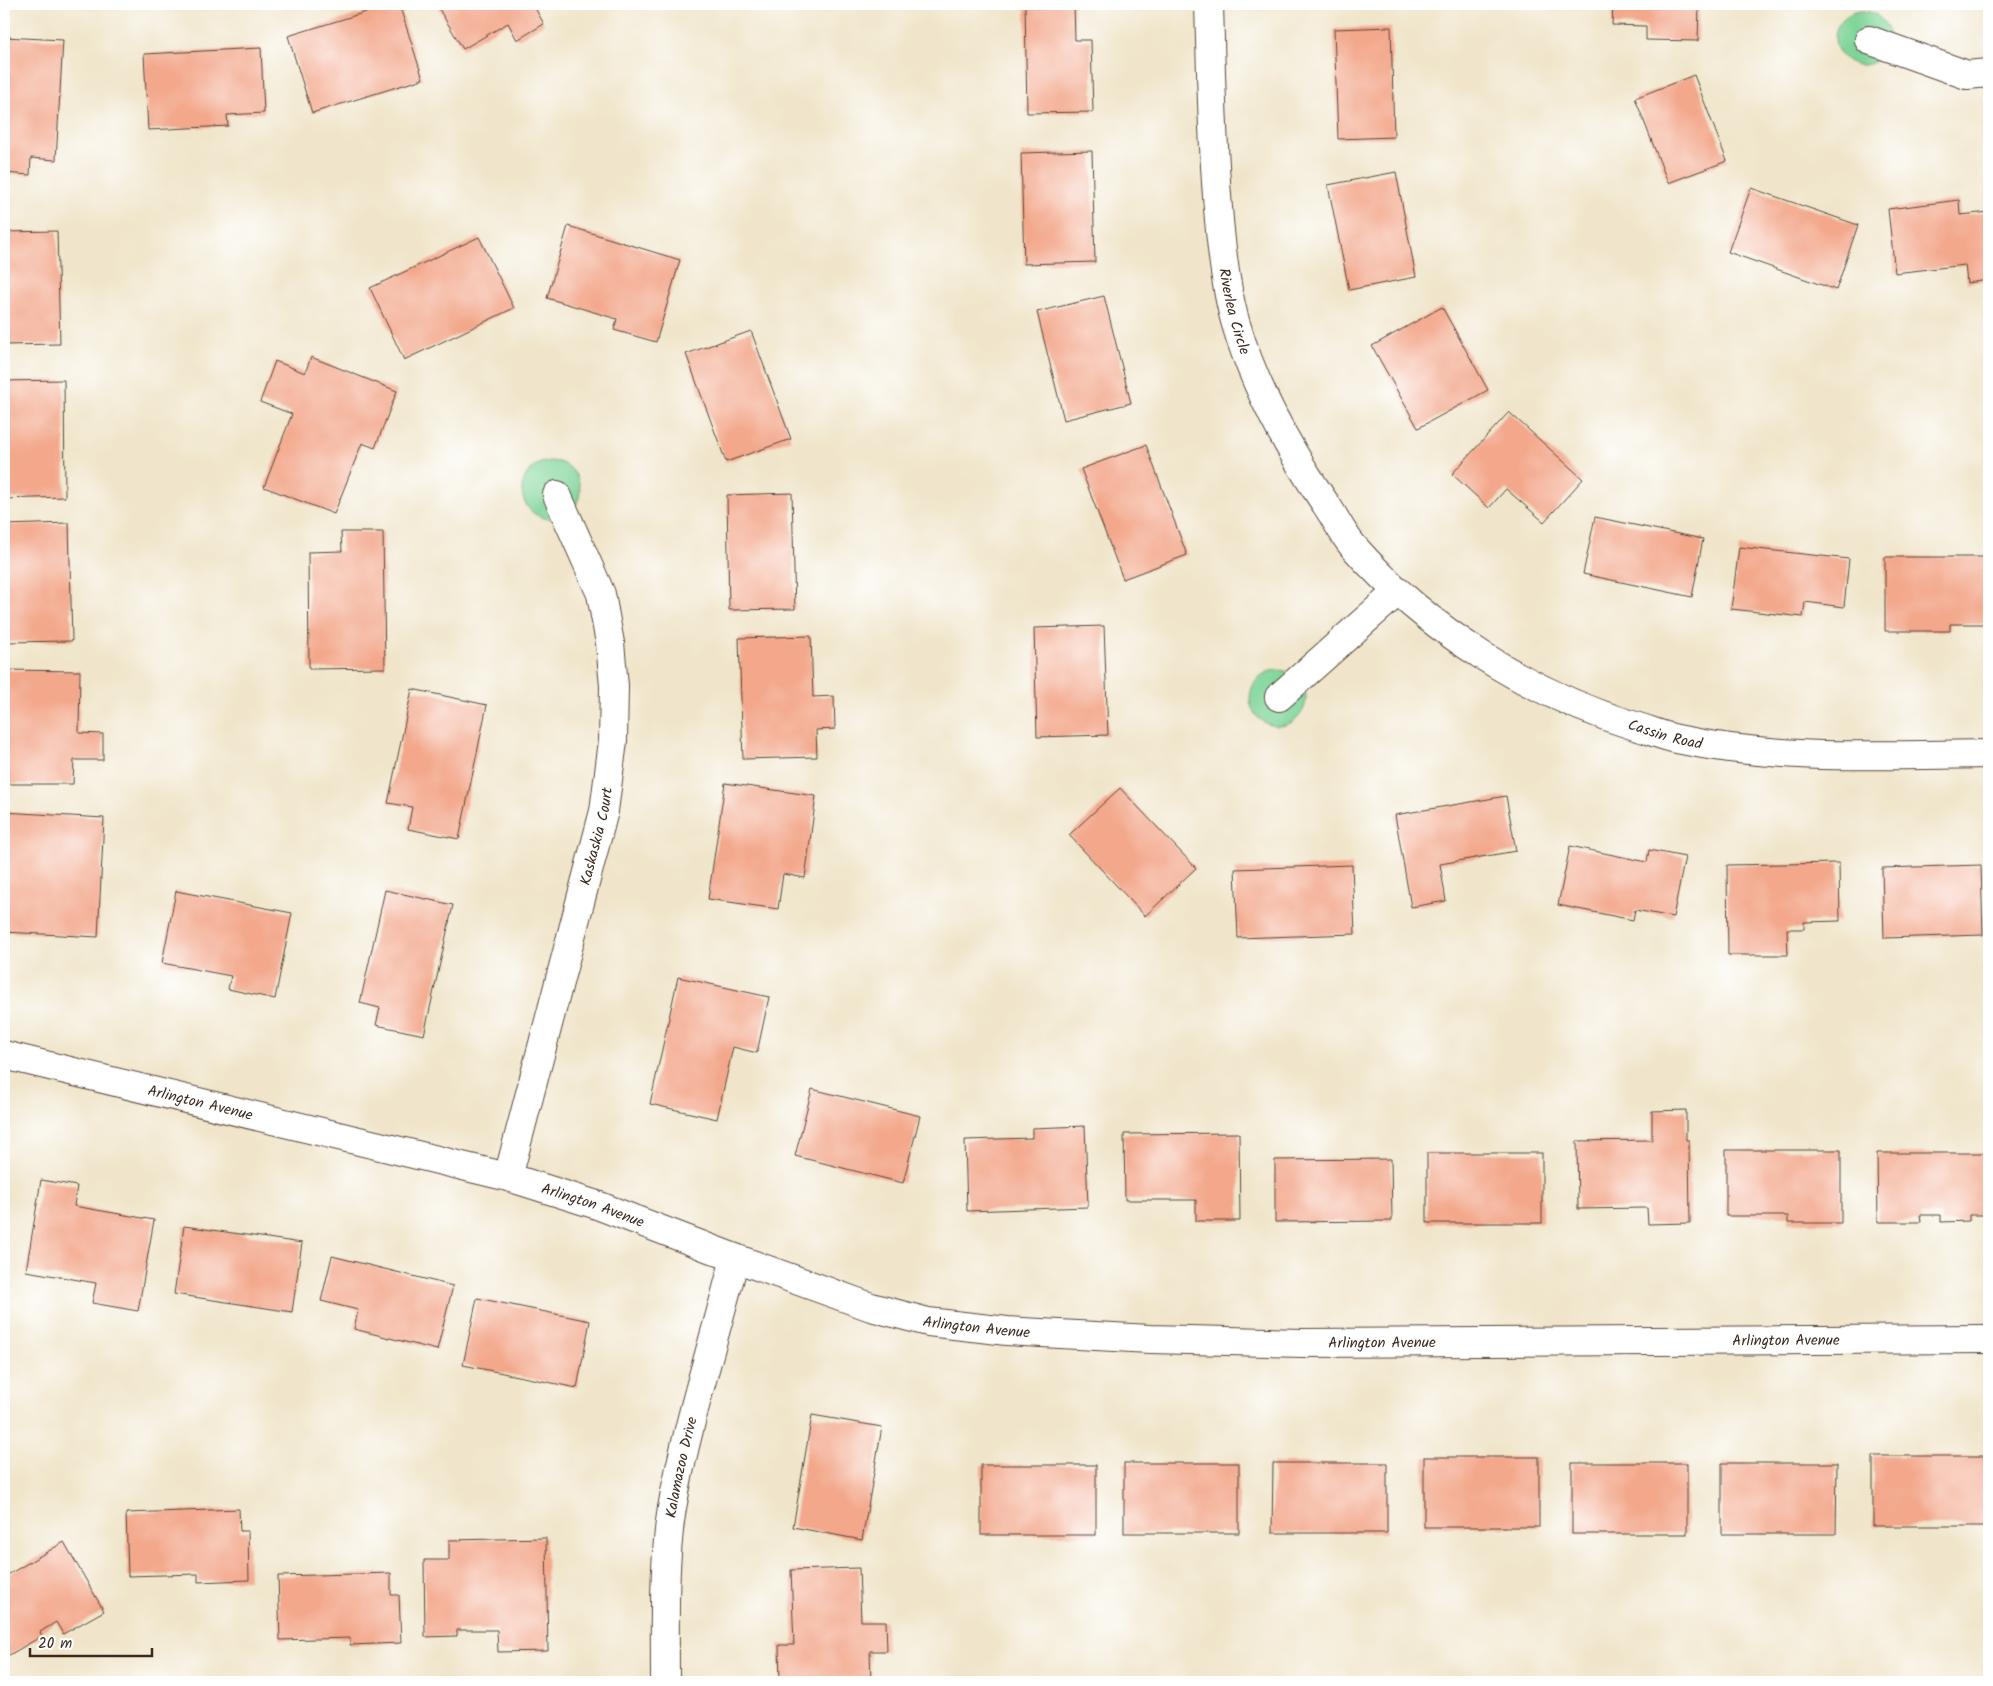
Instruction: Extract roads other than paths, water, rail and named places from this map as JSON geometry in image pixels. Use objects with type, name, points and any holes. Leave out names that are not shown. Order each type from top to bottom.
[{"type":"street","name":"Riverlea Circle","points":[[1209,4],[1213,155],[1222,253],[1235,321],[1265,403],[1308,480],[1350,543],[1390,585]]},
{"type":"street","points":[[1869,40],[1967,75],[1989,73]]},
{"type":"street","name":"Kaskaskia Court","points":[[508,1177],[604,811],[613,741],[614,686],[610,643],[601,594],[557,495]]},
{"type":"street","points":[[1279,697],[1390,585]]},
{"type":"street","name":"Cassin Road","points":[[1390,585],[1450,635],[1525,680],[1597,714],[1676,739],[1752,751],[1851,756],[1989,754]]},
{"type":"street","name":"Arlington Avenue","points":[[4,1055],[508,1177],[597,1205],[735,1258],[871,1307],[928,1322],[1007,1331],[1150,1339],[1302,1344],[1989,1339]]},
{"type":"street","name":"Kalamazoo Drive","points":[[666,1682],[666,1573],[672,1510],[684,1455],[735,1258]]}]
